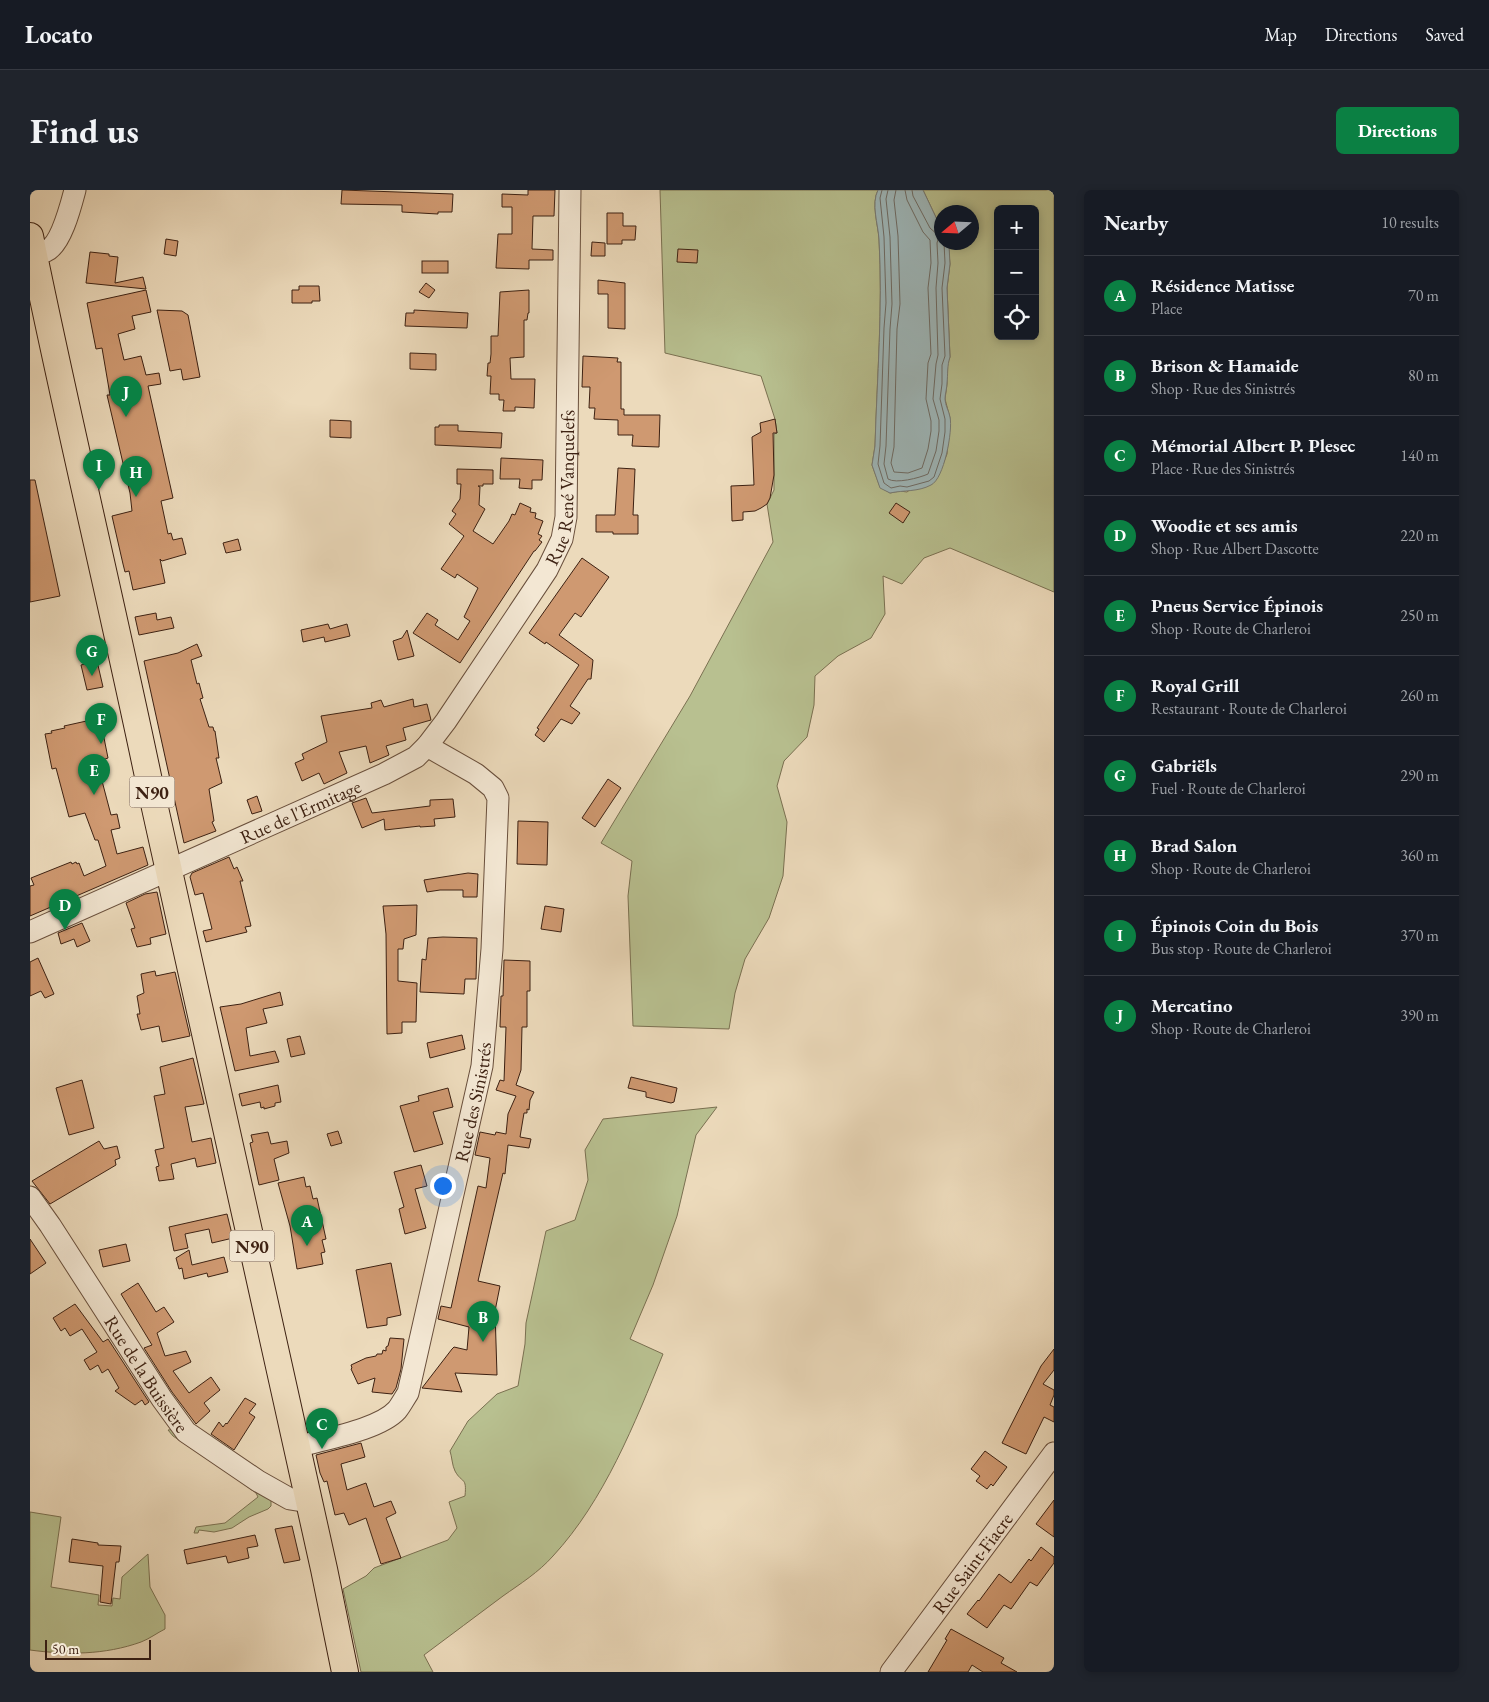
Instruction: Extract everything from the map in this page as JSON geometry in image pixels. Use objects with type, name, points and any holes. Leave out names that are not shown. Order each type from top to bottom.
[{"type":"main road","name":"N90","points":[[32,245],[345,1672]]},
{"type":"street","points":[[32,245],[46,251],[55,243],[76,190]]},
{"type":"street","name":"Rue René Vanquelefs","points":[[427,746],[446,721],[547,570],[562,539],[566,517],[570,190]]},
{"type":"street","name":"Rue de l'Ermitage","points":[[30,932],[384,774],[416,757],[427,746]]},
{"type":"street","name":"Rue des Sinistrés","points":[[297,1447],[372,1426],[396,1410],[408,1393],[482,1066],[492,949],[498,798],[493,788],[476,774],[427,746]]},
{"type":"street","name":"Rue de la Buissière","points":[[30,1197],[162,1399],[186,1432],[258,1481],[290,1499],[309,1502]]},
{"type":"street","name":"Rue Saint-Fiacre","points":[[891,1672],[1054,1454]]},
{"type":"green space","points":[[660,190],[878,190],[875,208],[879,239],[880,317],[875,446],[872,465],[880,487],[890,493],[907,492],[943,464],[947,454],[950,418],[945,399],[947,365],[950,357],[947,288],[950,264],[949,250],[979,250],[979,205],[934,205],[934,213],[923,190],[1054,190],[1054,592],[950,548],[924,558],[902,584],[883,576],[885,614],[871,638],[838,656],[815,676],[814,705],[807,737],[784,761],[777,786],[787,822],[783,876],[769,918],[745,959],[735,993],[729,1029],[633,1026],[628,896],[632,861],[601,843],[690,696],[773,542],[767,504],[774,490],[774,434],[777,433],[775,419],[761,376],[665,353]]},
{"type":"green space","points":[[717,1107],[696,1135],[677,1216],[653,1285],[630,1339],[663,1354],[617,1460],[588,1511],[553,1556],[542,1567],[424,1655],[433,1672],[361,1672],[343,1589],[366,1576],[374,1568],[448,1540],[457,1528],[449,1502],[465,1496],[465,1483],[455,1471],[450,1451],[468,1421],[497,1394],[518,1386],[525,1344],[526,1323],[546,1231],[575,1220],[588,1180],[585,1150],[603,1119]]},
{"type":"green space","points":[[177,1429],[271,1500],[271,1506],[232,1528],[214,1532],[199,1530],[198,1533],[194,1533],[196,1527],[225,1523],[258,1497],[256,1493],[173,1436],[168,1430]]},
{"type":"green space","points":[[30,1512],[61,1517],[51,1587],[99,1595],[98,1605],[112,1606],[113,1598],[120,1599],[122,1577],[148,1554],[150,1587],[165,1615],[165,1629],[141,1642],[100,1652],[58,1653],[30,1650]]},
{"type":"water","points":[[878,190],[923,190],[934,213],[934,250],[949,250],[950,264],[947,288],[950,357],[945,399],[951,424],[944,465],[936,481],[931,485],[916,490],[890,493],[880,488],[872,465],[875,446],[880,317],[880,265],[875,208]]},
{"type":"building","points":[[342,190],[453,194],[452,212],[438,212],[438,214],[402,212],[402,205],[341,204]]},
{"type":"building","points":[[528,190],[555,190],[554,216],[533,216],[532,249],[553,250],[553,260],[529,260],[529,269],[496,268],[498,234],[512,234],[512,207],[502,207],[502,194],[528,195]]},
{"type":"building","points":[[607,213],[623,213],[623,226],[636,226],[635,240],[622,240],[622,244],[607,244]]},
{"type":"building","points":[[166,239],[178,241],[176,256],[164,254]]},
{"type":"building","points":[[592,242],[605,243],[605,256],[591,256]]},
{"type":"building","points":[[678,249],[698,250],[697,263],[677,262]]},
{"type":"building","points":[[90,252],[118,257],[115,283],[143,277],[146,289],[86,283]]},
{"type":"building","points":[[422,261],[448,261],[448,273],[422,273]]},
{"type":"building","points":[[598,280],[625,283],[625,329],[608,328],[608,294],[598,294]]},
{"type":"building","points":[[426,283],[435,290],[429,298],[419,292]]},
{"type":"building","points":[[299,286],[319,286],[320,301],[292,303],[292,290],[299,290]]},
{"type":"building","points":[[146,290],[151,312],[132,316],[135,329],[118,334],[124,360],[141,356],[146,375],[159,373],[161,384],[148,386],[173,498],[161,501],[168,534],[171,533],[173,540],[182,538],[186,554],[162,561],[160,559],[165,583],[133,590],[129,571],[125,572],[112,516],[132,511],[130,493],[107,395],[110,395],[102,348],[96,349],[87,303]]},
{"type":"building","points":[[529,290],[529,313],[527,320],[524,320],[524,357],[510,358],[511,379],[535,379],[534,408],[515,407],[515,411],[503,411],[504,400],[499,400],[499,394],[490,394],[491,376],[487,376],[491,354],[491,336],[498,336],[500,292]]},
{"type":"building","points":[[157,310],[182,311],[188,315],[200,377],[183,380],[181,369],[170,371]]},
{"type":"building","points":[[414,310],[468,313],[467,328],[405,326],[406,313],[414,313]]},
{"type":"building","points":[[410,353],[436,354],[436,370],[410,369]]},
{"type":"building","points":[[583,356],[618,358],[617,362],[621,362],[621,409],[624,409],[624,415],[660,415],[659,447],[632,446],[633,435],[618,435],[618,420],[594,419],[595,408],[589,408],[590,387],[582,387]]},
{"type":"building","points":[[775,419],[777,433],[773,433],[774,475],[770,498],[767,504],[761,508],[755,511],[743,512],[743,520],[732,521],[731,486],[754,485],[752,437],[761,432],[760,423]]},
{"type":"building","points":[[330,420],[351,421],[351,438],[330,437]]},
{"type":"building","points":[[439,425],[458,425],[458,431],[502,433],[501,448],[435,445],[435,427],[439,427]]},
{"type":"building","points":[[501,458],[543,460],[542,480],[532,480],[532,489],[519,488],[520,479],[500,479]]},
{"type":"building","points":[[618,468],[635,469],[633,515],[638,515],[638,534],[596,532],[596,515],[615,515]]},
{"type":"building","points":[[457,469],[493,470],[493,484],[478,486],[480,487],[479,505],[485,509],[473,531],[493,544],[512,514],[515,515],[520,503],[531,508],[530,512],[536,513],[535,518],[543,521],[538,534],[542,536],[539,540],[542,542],[534,551],[460,663],[413,633],[427,613],[438,620],[435,625],[458,640],[470,621],[464,617],[478,588],[457,574],[455,578],[441,569],[464,536],[449,524],[456,514],[452,511],[460,499],[461,484],[457,484]]},
{"type":"building","points":[[30,480],[35,480],[60,596],[30,602]]},
{"type":"building","points":[[896,503],[910,512],[903,523],[889,513]]},
{"type":"building","points":[[238,539],[241,550],[226,553],[223,543]]},
{"type":"building","points":[[582,558],[609,577],[581,617],[575,613],[559,635],[593,660],[591,679],[588,679],[570,706],[580,713],[572,724],[561,719],[544,742],[535,735],[539,729],[537,728],[579,665],[546,642],[545,644],[529,633]]},
{"type":"building","points":[[156,613],[157,620],[171,617],[174,628],[139,635],[135,617]]},
{"type":"building","points":[[328,624],[330,629],[347,624],[350,636],[325,642],[324,637],[303,642],[301,630]]},
{"type":"building","points":[[407,630],[414,656],[398,660],[393,641],[402,638]]},
{"type":"building","points":[[197,644],[202,656],[191,660],[197,684],[199,683],[203,698],[200,699],[209,727],[213,727],[215,731],[219,758],[216,758],[222,783],[209,789],[214,821],[212,822],[216,831],[184,843],[144,661],[178,653]]},
{"type":"building","points":[[97,661],[103,687],[87,690],[81,665]]},
{"type":"building","points":[[413,699],[414,707],[427,704],[431,720],[403,728],[406,740],[386,746],[389,755],[370,763],[366,746],[339,752],[347,773],[324,784],[319,773],[302,781],[295,763],[304,759],[302,754],[327,742],[321,716],[372,708],[371,703],[381,700],[384,707]]},
{"type":"building","points":[[91,720],[94,730],[102,728],[108,758],[97,762],[111,815],[117,814],[120,828],[111,830],[117,854],[143,847],[148,865],[30,916],[30,886],[34,885],[31,878],[71,862],[72,864],[79,863],[84,876],[106,866],[98,840],[95,840],[85,813],[69,817],[56,768],[52,769],[45,734],[65,728],[64,726]]},
{"type":"building","points":[[608,779],[621,788],[595,827],[582,818]]},
{"type":"building","points":[[257,796],[262,811],[252,814],[247,800]]},
{"type":"building","points":[[366,798],[372,813],[430,806],[430,800],[453,799],[455,817],[434,819],[435,826],[385,830],[384,819],[362,828],[352,803]]},
{"type":"building","points":[[518,821],[548,822],[547,865],[517,864]]},
{"type":"building","points":[[229,857],[234,869],[237,867],[243,881],[240,881],[251,926],[245,927],[247,932],[206,942],[203,931],[212,929],[203,893],[195,895],[190,877],[192,873]]},
{"type":"building","points":[[468,873],[478,874],[477,897],[463,897],[463,890],[427,892],[424,880]]},
{"type":"building","points":[[157,892],[166,934],[150,938],[151,944],[137,947],[131,929],[135,928],[126,903],[145,894]]},
{"type":"building","points":[[417,905],[416,935],[404,939],[403,949],[398,949],[398,981],[417,983],[416,1022],[402,1022],[402,1033],[387,1034],[386,934],[383,906]]},
{"type":"building","points":[[545,906],[564,909],[561,932],[541,929]]},
{"type":"building","points":[[82,923],[90,941],[77,947],[74,939],[61,944],[58,933]]},
{"type":"building","points":[[428,938],[477,938],[476,979],[465,979],[464,994],[420,992],[422,959],[426,960]]},
{"type":"building","points":[[38,958],[54,994],[45,998],[41,991],[30,996],[30,962]]},
{"type":"building","points":[[504,960],[530,961],[530,991],[527,991],[527,1027],[522,1027],[521,1070],[516,1085],[534,1092],[530,1100],[529,1110],[527,1109],[527,1113],[524,1113],[520,1137],[531,1139],[529,1148],[508,1145],[505,1174],[503,1173],[478,1281],[500,1286],[495,1311],[497,1375],[455,1373],[462,1392],[422,1388],[454,1347],[467,1350],[469,1327],[438,1319],[441,1306],[451,1308],[478,1186],[486,1188],[490,1158],[475,1155],[480,1132],[495,1135],[496,1132],[506,1134],[508,1114],[516,1096],[496,1090],[500,1080],[504,1081],[506,1027],[500,1027]]},
{"type":"building","points":[[155,971],[156,976],[175,972],[190,1036],[162,1042],[159,1026],[141,1030],[137,1014],[140,1014],[137,996],[144,993],[141,974]]},
{"type":"building","points":[[280,992],[283,1005],[263,1009],[267,1023],[246,1028],[250,1056],[275,1051],[279,1062],[235,1071],[220,1007],[241,1004]]},
{"type":"building","points":[[462,1035],[465,1049],[430,1058],[427,1043]]},
{"type":"building","points":[[300,1036],[305,1054],[291,1057],[287,1039]]},
{"type":"building","points":[[193,1058],[204,1104],[185,1107],[192,1142],[211,1138],[216,1163],[197,1167],[195,1158],[171,1164],[174,1179],[159,1181],[156,1167],[159,1166],[155,1150],[164,1148],[154,1096],[165,1094],[160,1067]]},
{"type":"building","points":[[631,1077],[677,1088],[674,1102],[671,1103],[646,1097],[646,1092],[628,1088]]},
{"type":"building","points":[[82,1080],[94,1128],[69,1135],[56,1088]]},
{"type":"building","points":[[278,1085],[281,1102],[275,1103],[275,1106],[264,1109],[264,1107],[261,1108],[260,1102],[242,1106],[239,1094]]},
{"type":"building","points":[[448,1088],[453,1107],[433,1112],[443,1144],[414,1152],[400,1106],[419,1101],[418,1096]]},
{"type":"building","points":[[338,1131],[342,1143],[331,1146],[327,1134]]},
{"type":"building","points":[[268,1132],[271,1144],[287,1141],[289,1153],[274,1159],[279,1180],[259,1185],[250,1143],[253,1142],[251,1135]]},
{"type":"building","points":[[99,1141],[104,1149],[117,1146],[120,1158],[115,1160],[116,1165],[50,1204],[32,1181]]},
{"type":"building","points":[[421,1165],[427,1186],[415,1189],[426,1228],[405,1234],[399,1209],[404,1207],[394,1172]]},
{"type":"building","points":[[304,1177],[306,1187],[310,1186],[313,1199],[317,1198],[326,1239],[322,1240],[325,1252],[321,1253],[323,1264],[297,1269],[290,1226],[278,1183]]},
{"type":"building","points":[[227,1214],[233,1238],[212,1243],[209,1229],[185,1234],[188,1248],[174,1251],[169,1227]]},
{"type":"building","points":[[30,1239],[46,1263],[30,1274]]},
{"type":"building","points":[[126,1244],[130,1261],[103,1267],[99,1250]]},
{"type":"building","points":[[189,1250],[192,1265],[224,1257],[228,1272],[208,1277],[207,1273],[184,1279],[182,1268],[179,1269],[176,1258]]},
{"type":"building","points":[[391,1263],[401,1315],[387,1318],[387,1325],[367,1328],[356,1270]]},
{"type":"building","points":[[138,1283],[156,1312],[164,1307],[174,1322],[157,1333],[165,1356],[186,1351],[191,1362],[173,1371],[189,1393],[211,1377],[220,1390],[204,1403],[210,1411],[196,1424],[172,1392],[144,1348],[152,1345],[121,1294]]},
{"type":"building","points":[[75,1304],[103,1342],[108,1339],[149,1402],[145,1405],[142,1400],[135,1405],[115,1391],[119,1388],[108,1369],[102,1373],[98,1365],[90,1370],[84,1360],[97,1352],[82,1329],[70,1336],[65,1328],[61,1331],[53,1318]]},
{"type":"building","points":[[390,1338],[404,1339],[401,1369],[396,1388],[392,1394],[372,1392],[375,1378],[358,1384],[351,1365],[377,1354],[382,1354],[383,1350],[386,1351]]},
{"type":"building","points":[[1054,1349],[1054,1370],[1043,1384],[1054,1390],[1050,1405],[1054,1407],[1054,1422],[1044,1417],[1026,1454],[1002,1443],[1041,1366]]},
{"type":"building","points":[[245,1398],[256,1404],[249,1413],[255,1417],[234,1450],[211,1434],[219,1422],[223,1427],[227,1424]]},
{"type":"building","points":[[361,1443],[365,1457],[341,1464],[347,1490],[366,1483],[374,1507],[391,1501],[396,1513],[386,1518],[401,1558],[381,1564],[366,1518],[349,1525],[344,1513],[335,1515],[327,1481],[324,1482],[320,1473],[316,1455]]},
{"type":"building","points":[[985,1451],[1007,1467],[993,1486],[991,1484],[987,1489],[976,1481],[980,1476],[971,1469]]},
{"type":"building","points":[[1054,1500],[1054,1537],[1036,1524]]},
{"type":"building","points":[[292,1526],[300,1560],[284,1563],[275,1529]]},
{"type":"building","points":[[255,1535],[258,1546],[247,1548],[249,1558],[228,1563],[226,1556],[187,1564],[184,1550]]},
{"type":"building","points":[[72,1539],[98,1543],[98,1545],[121,1546],[119,1562],[116,1562],[111,1604],[100,1602],[103,1566],[69,1562]]},
{"type":"building","points":[[1041,1547],[1054,1557],[1054,1563],[1037,1586],[1030,1582],[1011,1609],[1004,1605],[987,1628],[967,1614],[999,1574],[1011,1583],[1029,1559],[1031,1561]]},
{"type":"building","points":[[951,1629],[1004,1658],[1001,1663],[1017,1672],[983,1672],[972,1665],[968,1672],[928,1672],[947,1640],[945,1639]]},
{"type":"place","name":"Mercatino","points":[[126,417]]},
{"type":"place","name":"Épinois Coin du Bois","points":[[99,490]]},
{"type":"place","name":"Brad Salon","points":[[136,497]]},
{"type":"place","name":"Gabriëls","points":[[92,676]]},
{"type":"place","name":"Royal Grill","points":[[101,744]]},
{"type":"place","name":"Pneus Service Épinois","points":[[94,795]]},
{"type":"place","name":"Woodie et ses amis","points":[[65,930]]},
{"type":"place","name":"Résidence Matisse","points":[[307,1246]]},
{"type":"place","name":"Brison & Hamaide","points":[[483,1342]]},
{"type":"place","name":"Mémorial Albert P. Plesec","points":[[322,1449]]}]
